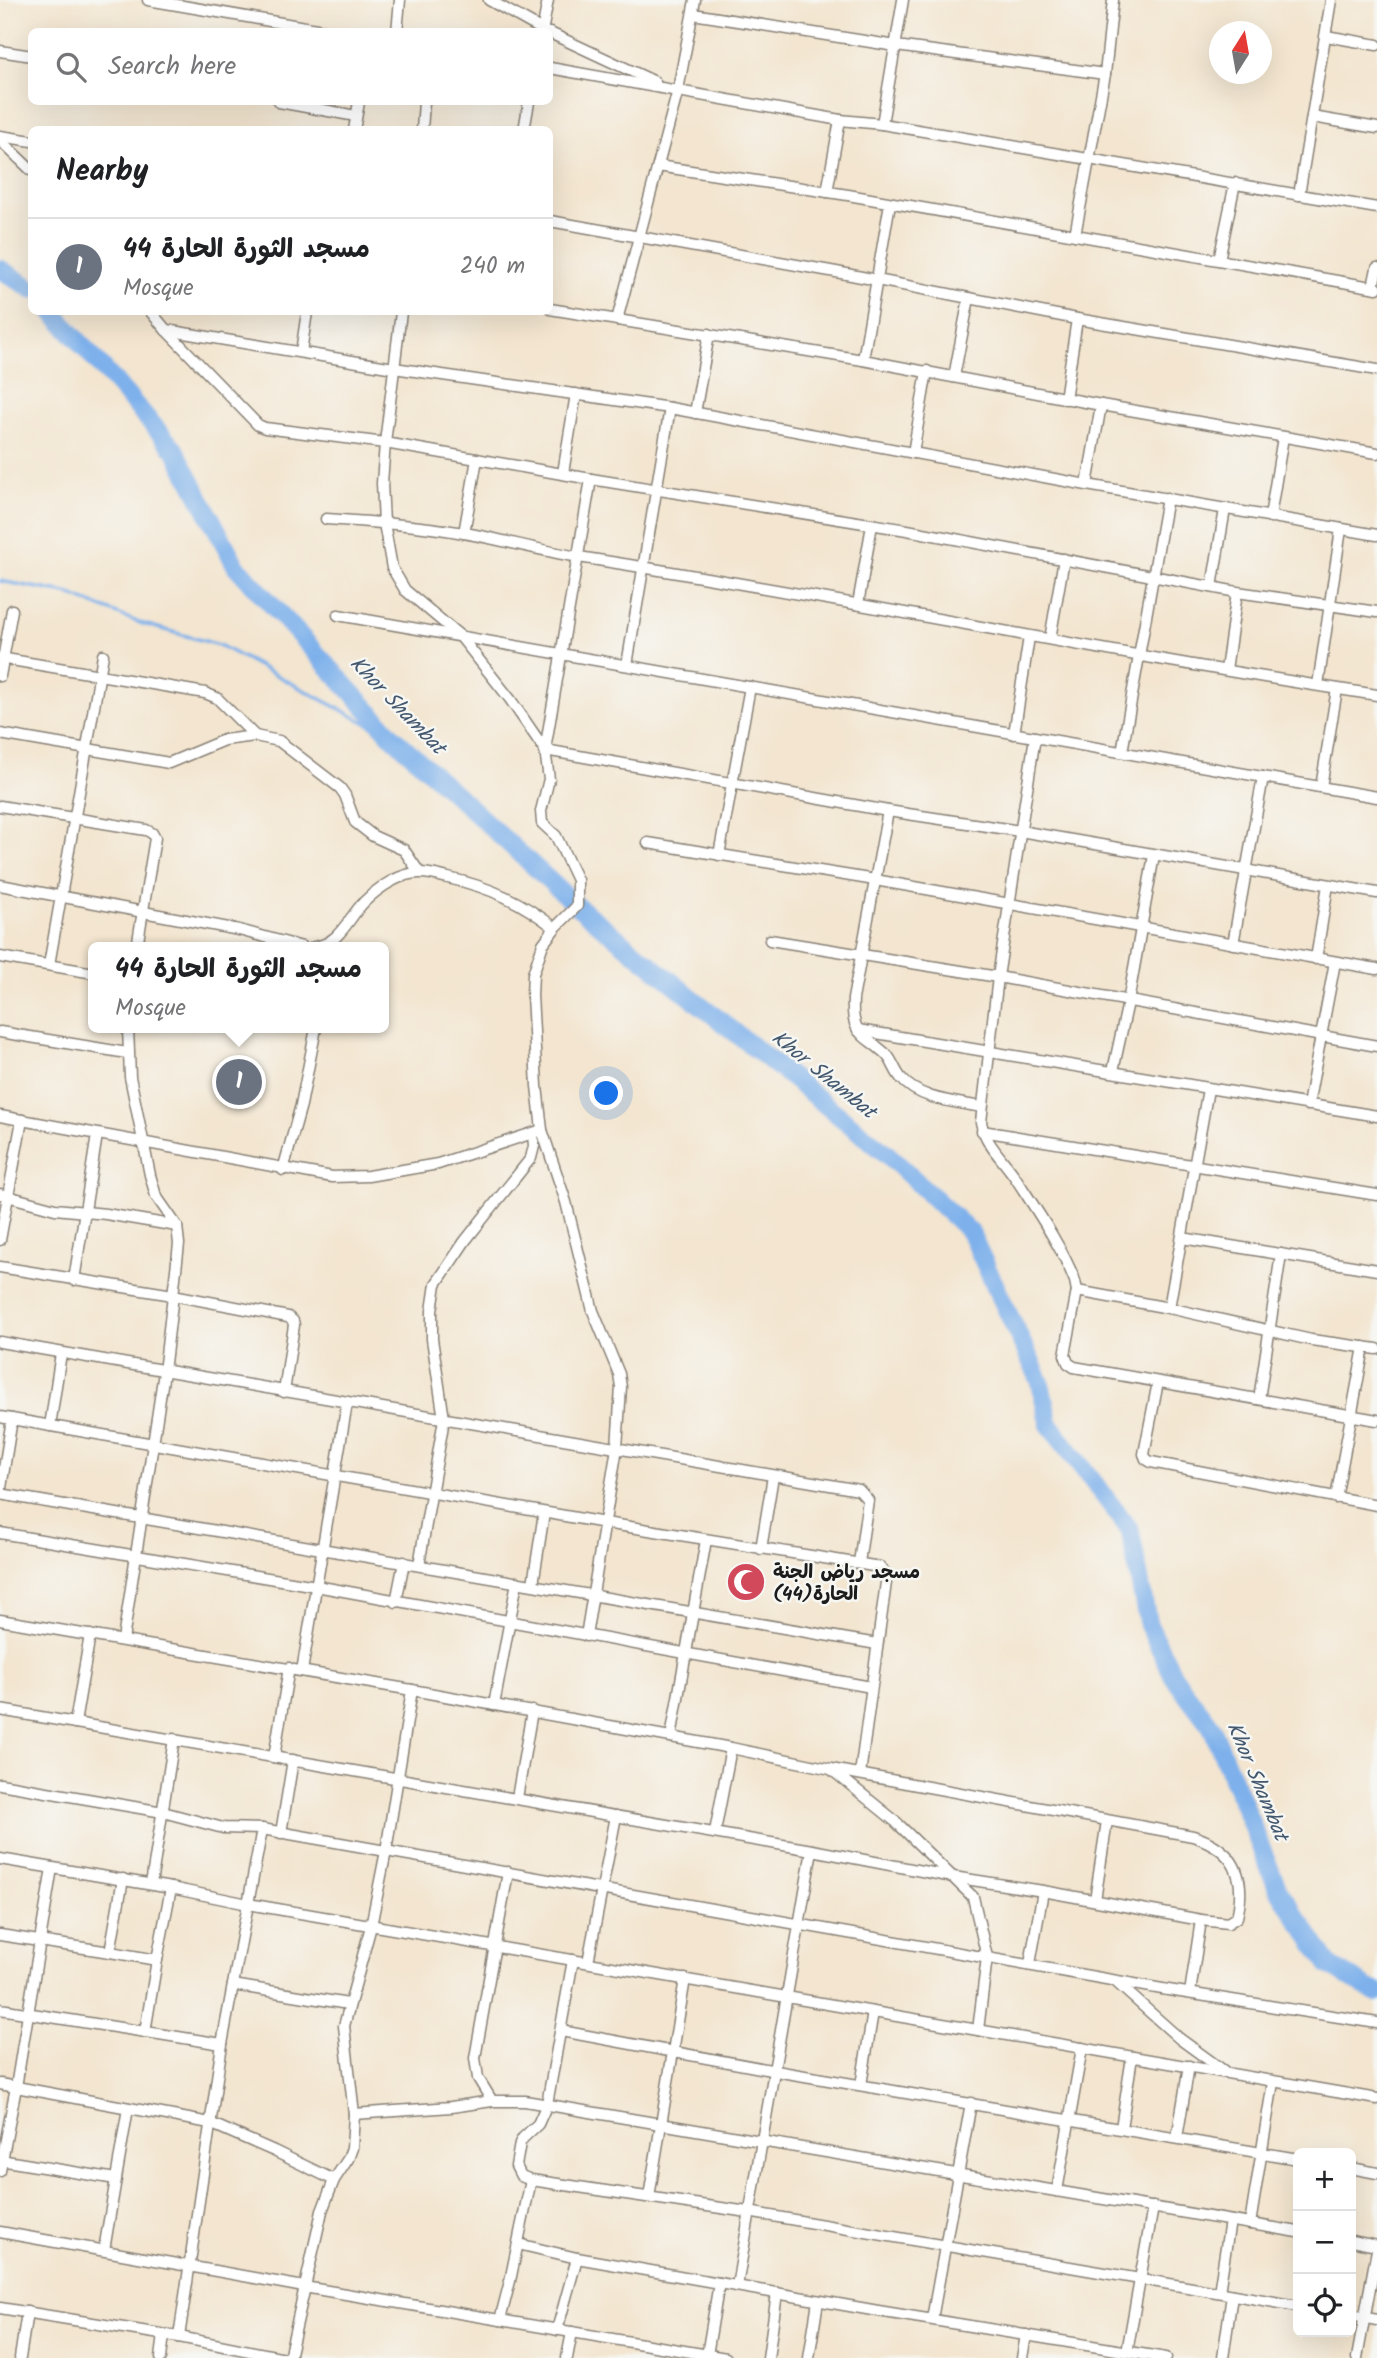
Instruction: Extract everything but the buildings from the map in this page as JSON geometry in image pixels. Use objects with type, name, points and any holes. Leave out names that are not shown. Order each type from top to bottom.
[{"type":"street","points":[[148,0],[311,28]]},
{"type":"street","points":[[397,28],[400,0]]},
{"type":"street","points":[[489,0],[538,28]]},
{"type":"street","points":[[545,28],[548,0]]},
{"type":"street","points":[[618,320],[658,166],[673,89],[695,0]]},
{"type":"street","points":[[883,124],[903,0]]},
{"type":"street","points":[[1075,235],[1105,74],[1113,0]]},
{"type":"street","points":[[1299,195],[1331,0]]},
{"type":"street","points":[[693,14],[896,46],[1105,74]]},
{"type":"street","points":[[553,36],[673,89]]},
{"type":"street","points":[[1326,36],[1377,45]]},
{"type":"street","points":[[0,51],[28,55]]},
{"type":"street","points":[[553,69],[840,120],[883,124],[1377,208]]},
{"type":"street","points":[[296,105],[356,116]]},
{"type":"street","points":[[355,126],[358,105]]},
{"type":"street","points":[[422,126],[424,105]]},
{"type":"street","points":[[525,126],[528,105]]},
{"type":"street","points":[[1312,117],[1377,128]]},
{"type":"street","points":[[827,192],[840,120]]},
{"type":"street","points":[[0,138],[28,141]]},
{"type":"street","points":[[0,138],[28,167]]},
{"type":"street","points":[[658,166],[827,192],[1375,288],[1377,268]]},
{"type":"street","points":[[1219,260],[1235,183]]},
{"type":"street","points":[[863,360],[890,203]]},
{"type":"street","points":[[553,222],[1077,319],[1377,370]]},
{"type":"street","points":[[954,377],[969,298]]},
{"type":"street","points":[[553,309],[863,360],[1065,399],[1377,453]]},
{"type":"street","points":[[154,315],[258,425],[290,432],[385,443],[872,525],[1237,592],[1377,612]]},
{"type":"street","points":[[301,352],[307,315]]},
{"type":"street","points":[[401,315],[385,443],[383,483],[384,523],[392,568],[405,590],[460,636],[510,699],[545,750],[1377,893]]},
{"type":"street","points":[[1065,399],[1077,319]]},
{"type":"street","points":[[166,330],[394,368],[670,408],[1377,535]]},
{"type":"street","points":[[695,413],[709,334]]},
{"type":"street","points":[[913,453],[927,372]]},
{"type":"street","points":[[563,473],[576,394]]},
{"type":"street","points":[[1087,485],[1101,405]]},
{"type":"street","points":[[627,665],[670,408]]},
{"type":"street","points":[[1270,517],[1283,436]]},
{"type":"street","points":[[464,533],[477,459]]},
{"type":"street","points":[[419,1565],[444,1419],[432,1339],[436,1284],[464,1241],[534,1151],[537,1132],[533,974],[543,944],[578,906],[577,880],[556,835],[542,822],[541,811],[549,779],[545,750],[591,479]]},
{"type":"street","points":[[1122,752],[1167,498]]},
{"type":"street","points":[[1212,587],[1225,509]]},
{"type":"street","points":[[326,519],[464,533],[576,557],[1377,695]]},
{"type":"street","points":[[858,604],[872,525]]},
{"type":"street","points":[[1318,685],[1340,529]]},
{"type":"street","points":[[1050,639],[1064,559]]},
{"type":"street","points":[[1226,670],[1237,592]]},
{"type":"street","points":[[0,676],[12,610]]},
{"type":"street","points":[[338,615],[1377,797]]},
{"type":"street","points":[[1014,734],[1029,637]]},
{"type":"street","points":[[49,965],[103,655]]},
{"type":"street","points":[[2,658],[205,693],[217,698],[254,736]]},
{"type":"street","points":[[719,855],[750,687]]},
{"type":"street","points":[[1321,787],[1337,689]]},
{"type":"street","points":[[0,734],[169,763],[224,740],[254,736],[279,741],[330,778],[345,795],[355,822],[373,836],[404,850],[419,872]]},
{"type":"street","points":[[1035,737],[988,1050],[982,1131],[1035,1208],[1072,1272],[1077,1291],[1066,1347],[1068,1363],[1074,1367],[1377,1420]]},
{"type":"street","points":[[1233,944],[1263,776]]},
{"type":"street","points":[[0,806],[152,833],[155,838],[138,942]]},
{"type":"street","points":[[888,811],[852,1007],[853,1023],[891,1060],[900,1078],[911,1087],[936,1097],[982,1107]]},
{"type":"street","points":[[648,843],[875,880],[1377,969]]},
{"type":"street","points":[[1113,1071],[1154,855]]},
{"type":"street","points":[[331,942],[378,889],[394,880],[419,872],[470,883],[515,900],[555,928]]},
{"type":"street","points":[[0,884],[239,930],[283,942]]},
{"type":"street","points":[[1316,959],[1328,885]]},
{"type":"street","points":[[338,942],[341,932]]},
{"type":"street","points":[[770,940],[998,977],[1377,1046]]},
{"type":"street","points":[[0,957],[88,972]]},
{"type":"street","points":[[1308,1105],[1335,962]]},
{"type":"street","points":[[858,1030],[1377,1116]]},
{"type":"street","points":[[0,1032],[127,1053]]},
{"type":"street","points":[[122,1640],[164,1371],[179,1244],[177,1226],[156,1196],[142,1142],[134,1107],[127,1053],[128,1033]]},
{"type":"street","points":[[283,1170],[301,1105],[315,1033]]},
{"type":"street","points":[[1169,1308],[1208,1089]]},
{"type":"street","points":[[0,1116],[332,1177],[401,1171],[438,1164],[537,1132]]},
{"type":"street","points":[[0,1240],[4,1195],[22,1120]]},
{"type":"street","points":[[982,1131],[1377,1195]]},
{"type":"street","points":[[537,1132],[566,1202],[593,1311],[619,1374],[621,1387],[617,1448],[586,1636]]},
{"type":"street","points":[[74,1280],[97,1135]]},
{"type":"street","points":[[4,1195],[54,1209],[177,1226]]},
{"type":"street","points":[[1182,1238],[1377,1270]]},
{"type":"street","points":[[1259,1399],[1281,1254]]},
{"type":"street","points":[[0,1267],[288,1317],[293,1321],[284,1392]]},
{"type":"street","points":[[1077,1291],[1319,1341],[1377,1349]]},
{"type":"street","points":[[0,1342],[859,1490],[865,1495],[867,1506],[859,1563]]},
{"type":"street","points":[[1336,1498],[1364,1347]]},
{"type":"street","points":[[50,1426],[61,1353]]},
{"type":"street","points":[[1157,1382],[1144,1454],[1146,1459],[1377,1505]]},
{"type":"street","points":[[302,1671],[347,1403]]},
{"type":"street","points":[[860,1774],[887,1572],[880,1567],[544,1513],[6,1418],[0,1494],[877,1644]]},
{"type":"street","points":[[761,1549],[773,1476]]},
{"type":"street","points":[[533,1584],[544,1513]]},
{"type":"street","points":[[0,1533],[316,1586],[872,1687]]},
{"type":"street","points":[[671,1737],[706,1540]]},
{"type":"street","points":[[396,1602],[404,1562]]},
{"type":"street","points":[[494,1704],[517,1582]]},
{"type":"street","points":[[0,1620],[494,1704],[1193,1836],[1211,1841],[1224,1850],[1235,1867],[1240,1897],[1237,1917],[1228,1923],[1201,1920],[715,1832],[0,1710]]},
{"type":"street","points":[[75,1723],[90,1635]]},
{"type":"street","points":[[274,1757],[289,1668]]},
{"type":"street","points":[[0,2308],[179,2337],[287,2358],[322,2211],[334,2180],[352,2148],[354,2114],[344,2026],[371,1926],[412,1690]]},
{"type":"street","points":[[517,1798],[532,1712]]},
{"type":"street","points":[[151,1884],[174,1740]]},
{"type":"street","points":[[715,1832],[731,1748]]},
{"type":"street","points":[[281,1833],[293,1760]]},
{"type":"street","points":[[831,1769],[895,1821],[973,1897],[987,1957],[978,2030]]},
{"type":"street","points":[[0,1784],[163,1812],[223,1828],[262,1829],[1189,1993],[1377,2023]]},
{"type":"street","points":[[589,1962],[616,1816]]},
{"type":"street","points":[[1095,1900],[1107,1821]]},
{"type":"street","points":[[179,2337],[222,2044],[262,1829]]},
{"type":"street","points":[[737,2286],[812,1850]]},
{"type":"street","points":[[0,1859],[151,1884],[371,1926],[1377,2099]]},
{"type":"street","points":[[52,1868],[29,2014],[1,2164],[116,2179]]},
{"type":"street","points":[[492,2101],[478,2078],[475,2058],[508,1872]]},
{"type":"street","points":[[110,1952],[123,1880]]},
{"type":"street","points":[[145,2032],[171,1888]]},
{"type":"street","points":[[1030,1964],[1043,1891]]},
{"type":"street","points":[[1189,1993],[1201,1920]]},
{"type":"street","points":[[0,1935],[157,1960]]},
{"type":"street","points":[[573,1960],[547,2104],[538,2124],[523,2138],[517,2156],[517,2171],[521,2176],[531,2180],[748,2212],[1293,2305]]},
{"type":"street","points":[[649,2197],[659,2123],[685,1979]]},
{"type":"street","points":[[1113,1979],[1180,2039],[1228,2073]]},
{"type":"street","points":[[233,1985],[348,2004]]},
{"type":"street","points":[[0,2009],[222,2044]]},
{"type":"street","points":[[861,2085],[873,2012]]},
{"type":"street","points":[[561,2031],[773,2070],[1293,2157]]},
{"type":"street","points":[[1057,2191],[1082,2048]]},
{"type":"street","points":[[1121,2128],[1132,2057]]},
{"type":"street","points":[[1177,2138],[1189,2066]]},
{"type":"street","points":[[1250,2224],[1273,2082]]},
{"type":"street","points":[[0,2084],[210,2123],[334,2180]]},
{"type":"street","points":[[354,2114],[452,2107],[492,2101],[525,2101],[1293,2231]]},
{"type":"street","points":[[932,2319],[971,2103]]},
{"type":"street","points":[[104,2250],[128,2108]]},
{"type":"street","points":[[1356,2169],[1377,2173]]},
{"type":"street","points":[[500,2320],[531,2180]]},
{"type":"street","points":[[1127,2352],[1153,2207]]},
{"type":"street","points":[[1219,2292],[1230,2221]]},
{"type":"street","points":[[0,2232],[304,2287],[726,2358]]},
{"type":"street","points":[[1356,2242],[1377,2248],[1357,2358]]},
{"type":"street","points":[[518,2244],[577,2258],[818,2301],[1166,2358]]},
{"type":"street","points":[[557,2330],[577,2258]]},
{"type":"street","points":[[707,2355],[719,2283]]},
{"type":"street","points":[[768,2358],[777,2293]]},
{"type":"street","points":[[1223,2358],[1233,2295]]},
{"type":"street","points":[[809,2358],[818,2301]]},
{"type":"street","points":[[20,2358],[26,2312]]},
{"type":"street","points":[[1356,2316],[1377,2320]]},
{"type":"street","points":[[567,2358],[572,2332]]},
{"type":"street","points":[[162,2358],[164,2335]]},
{"type":"street","points":[[1022,2358],[1026,2335]]},
{"type":"waterway","name":"Khor Shambat","points":[[0,269],[28,286]]},
{"type":"waterway","name":"Khor Shambat","points":[[56,315],[175,450],[236,566],[393,737],[577,906],[887,1154],[970,1232],[1040,1381],[1049,1424],[1130,1530],[1148,1624],[1175,1679],[1211,1726],[1278,1889],[1329,1965],[1377,1993]]},
{"type":"waterway","points":[[0,581],[66,593],[140,623],[219,645],[393,737]]},
{"type":"place","name":"مسجد الثورة الحارة 44","points":[[239,1082]]},
{"type":"place","name":"مسجد رياض الجنة الحارة(44)","points":[[746,1582]]}]
